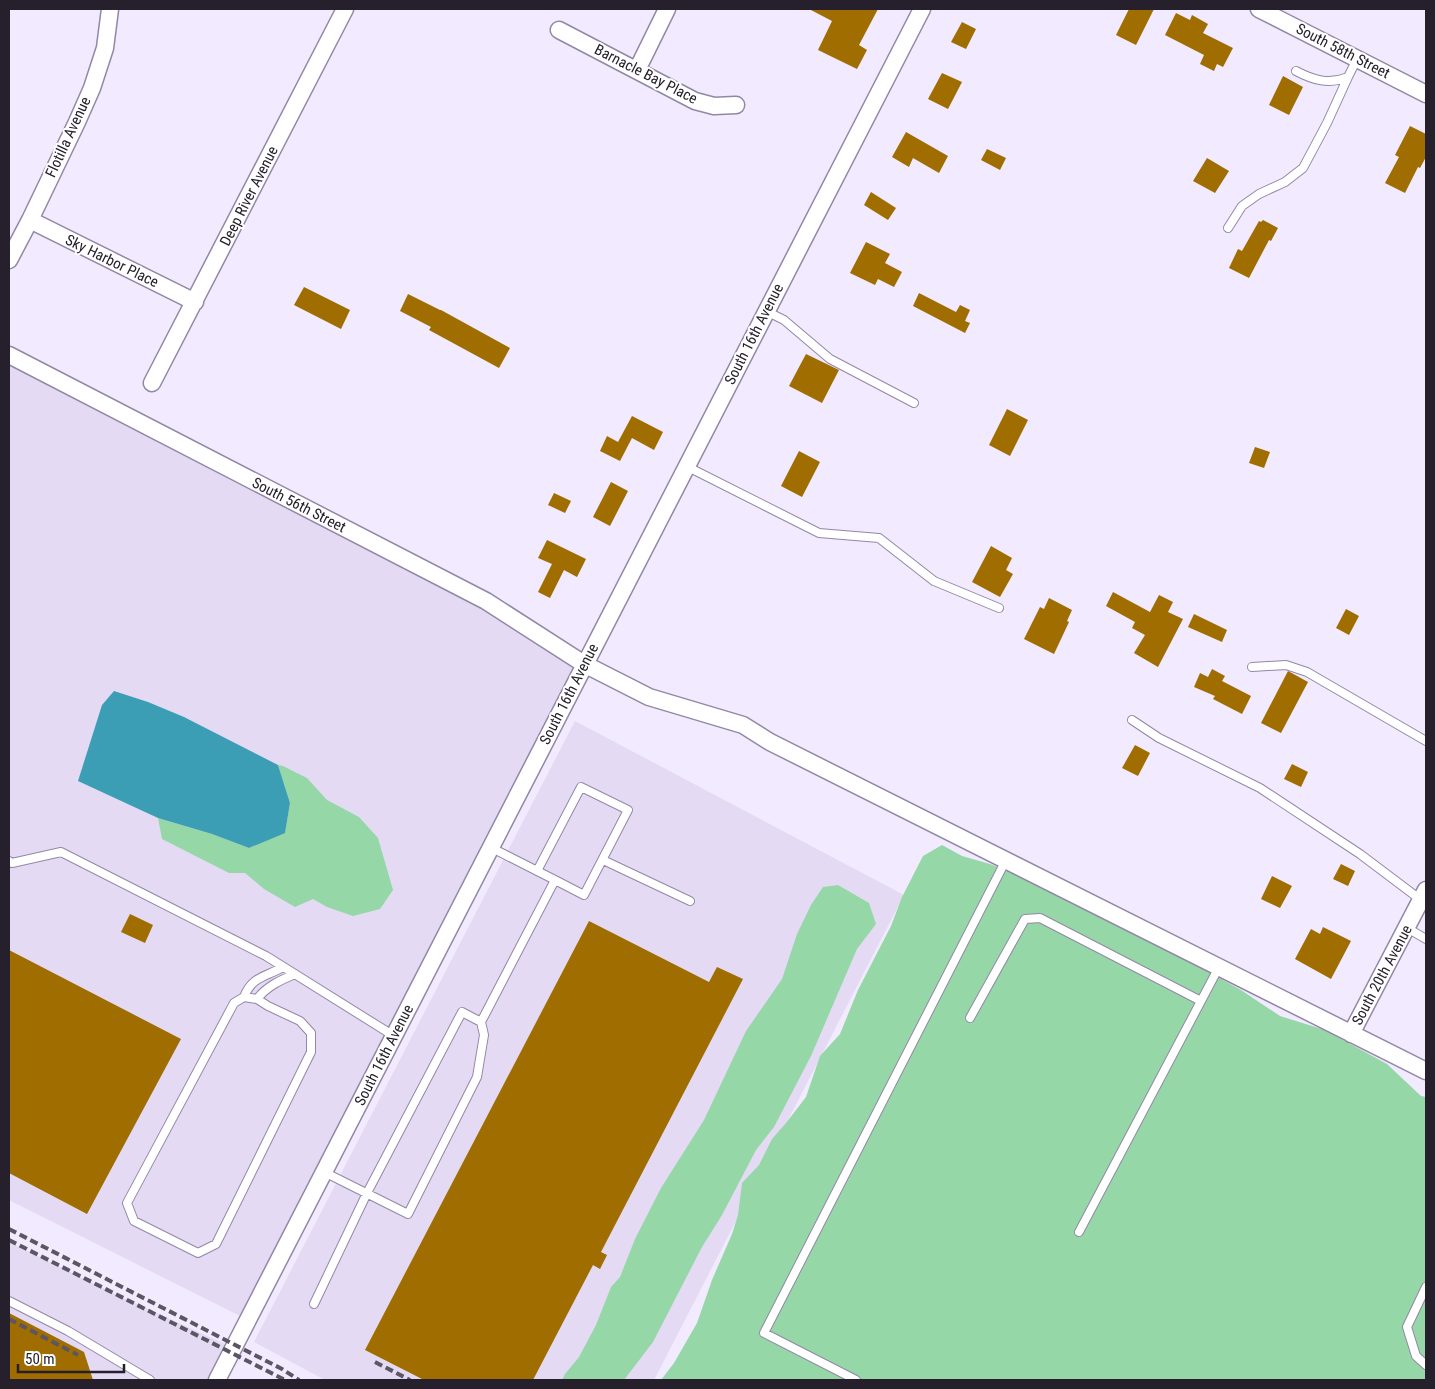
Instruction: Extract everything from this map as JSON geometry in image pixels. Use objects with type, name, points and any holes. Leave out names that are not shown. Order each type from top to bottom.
[{"type":"street","name":"Flotilla Avenue","points":[[9,260],[30,220],[92,88],[105,48],[110,9]]},
{"type":"street","name":"Deep River Avenue","points":[[152,383],[345,9]]},
{"type":"street","points":[[637,70],[667,9]]},
{"type":"street","name":"South 16th Avenue","points":[[217,1380],[922,9]]},
{"type":"street","name":"South 58th Street","points":[[1259,9],[1426,94]]},
{"type":"street","name":"Barnacle Bay Place","points":[[559,30],[695,100],[714,106],[736,104]]},
{"type":"street","name":"Sky Harbor Place","points":[[30,220],[195,302]]},
{"type":"street","name":"South 56th Street","points":[[9,355],[486,601],[584,664],[649,697],[743,725],[770,742],[1426,1071]]},
{"type":"street","name":"South 20th Avenue","points":[[1351,1034],[1424,895]]},
{"type":"lane","points":[[1228,228],[1242,206],[1259,194],[1285,182],[1303,168],[1328,123],[1357,59]]},
{"type":"lane","points":[[1296,71],[1315,80],[1326,82],[1338,81],[1348,77]]},
{"type":"lane","points":[[766,311],[784,320],[830,359],[914,403]]},
{"type":"lane","points":[[686,466],[819,533],[879,538],[934,581],[999,608]]},
{"type":"lane","points":[[1252,667],[1286,665],[1307,672],[1426,741]]},
{"type":"lane","points":[[1132,720],[1159,738],[1260,788],[1424,895]]},
{"type":"lane","points":[[490,847],[537,871],[556,880],[584,895],[628,810],[582,787],[537,871]]},
{"type":"lane","points":[[9,861],[12,863],[61,852],[266,956],[394,1036]]},
{"type":"lane","points":[[603,860],[690,902]]},
{"type":"lane","points":[[856,1380],[764,1333],[1006,860]]},
{"type":"lane","points":[[324,1172],[408,1214],[477,1076],[484,1035],[481,1022],[556,880]]},
{"type":"lane","points":[[970,1018],[1025,919],[1040,918],[1201,1000]]},
{"type":"lane","points":[[1407,928],[1426,940]]},
{"type":"lane","points":[[244,997],[257,999],[300,1021],[312,1033],[311,1052],[216,1244],[198,1253],[134,1221],[127,1203],[234,1003],[244,997],[248,987],[256,980],[283,967]]},
{"type":"lane","points":[[1079,1232],[1219,967]]},
{"type":"lane","points":[[257,999],[263,991],[277,982],[296,974]]},
{"type":"lane","points":[[314,1304],[367,1193],[462,1012],[481,1022]]},
{"type":"lane","points":[[1426,1287],[1407,1327],[1416,1356],[1426,1365]]},
{"type":"lane","points":[[9,1301],[68,1331],[150,1380]]},
{"type":"lane","points":[[134,1380],[136,1372]]},
{"type":"shaded area","points":[[9,365],[479,605],[577,668],[467,875],[402,1009],[242,1317],[9,1200]]},
{"type":"shaded area","points":[[575,721],[904,895],[654,1380],[325,1380],[254,1342]]},
{"type":"shaded area","points":[[9,1242],[115,1294],[225,1344],[207,1380],[9,1380]]},
{"type":"green space","points":[[278,765],[307,778],[327,800],[359,817],[378,838],[393,890],[380,909],[353,916],[327,907],[313,899],[295,907],[264,889],[245,873],[229,873],[162,839],[158,818],[212,834],[249,848],[285,832],[290,803]]},
{"type":"green space","points":[[942,845],[962,856],[990,864],[1027,879],[1140,934],[1241,990],[1280,1016],[1325,1030],[1387,1064],[1421,1096],[1426,1097],[1426,1380],[661,1380],[674,1363],[697,1323],[712,1280],[732,1234],[738,1215],[742,1183],[759,1165],[772,1139],[806,1097],[820,1056],[840,1034],[858,990],[891,926],[902,897],[923,856]]},
{"type":"green space","points":[[838,885],[869,903],[876,924],[857,949],[811,1056],[774,1127],[756,1150],[722,1215],[702,1247],[653,1342],[624,1380],[562,1380],[579,1357],[596,1325],[611,1287],[620,1277],[635,1239],[661,1188],[704,1120],[746,1031],[782,979],[797,934],[811,905],[823,887]]},
{"type":"water","points":[[114,691],[148,702],[184,717],[278,765],[290,803],[285,833],[249,848],[212,834],[158,818],[78,781],[102,705]]},
{"type":"building","points":[[809,9],[878,9],[859,45],[867,50],[857,69],[818,50],[832,21]]},
{"type":"building","points":[[1129,9],[1154,9],[1136,45],[1116,35]]},
{"type":"building","points":[[1176,13],[1190,20],[1192,15],[1208,24],[1203,33],[1233,48],[1223,67],[1217,64],[1214,71],[1200,64],[1204,55],[1165,35]]},
{"type":"building","points":[[962,22],[976,29],[966,49],[951,42]]},
{"type":"building","points":[[942,73],[962,82],[948,109],[928,99]]},
{"type":"building","points":[[1283,76],[1303,87],[1289,115],[1269,105]]},
{"type":"building","points":[[1410,126],[1426,134],[1426,157],[1420,168],[1418,167],[1405,193],[1385,183],[1399,157],[1395,155]]},
{"type":"building","points":[[906,132],[948,156],[939,173],[913,158],[909,167],[892,157]]},
{"type":"building","points":[[987,149],[1006,158],[1000,170],[981,160]]},
{"type":"building","points":[[1207,158],[1229,171],[1215,193],[1193,181]]},
{"type":"building","points":[[871,192],[896,208],[888,220],[864,205]]},
{"type":"building","points":[[1263,220],[1278,228],[1271,241],[1269,240],[1249,278],[1229,268],[1238,249],[1242,251],[1259,221]]},
{"type":"building","points":[[866,242],[890,254],[885,263],[902,272],[894,287],[878,279],[875,285],[850,273]]},
{"type":"building","points":[[304,287],[350,310],[341,329],[294,305]]},
{"type":"building","points":[[919,293],[956,312],[960,305],[970,310],[965,321],[970,323],[965,333],[913,306]]},
{"type":"building","points":[[408,294],[510,348],[499,368],[429,330],[431,327],[400,311]]},
{"type":"building","points":[[806,354],[839,370],[822,403],[789,386]]},
{"type":"building","points":[[1007,409],[1028,420],[1010,456],[989,445]]},
{"type":"building","points":[[632,416],[663,432],[654,450],[632,438],[620,461],[600,451],[607,436],[618,442]]},
{"type":"building","points":[[1255,447],[1270,452],[1264,468],[1249,463]]},
{"type":"building","points":[[799,451],[820,462],[802,497],[781,486]]},
{"type":"building","points":[[611,482],[628,491],[610,526],[593,517]]},
{"type":"building","points":[[554,493],[571,501],[565,513],[548,505]]},
{"type":"building","points":[[547,540],[586,559],[577,577],[564,570],[550,598],[538,592],[552,564],[538,558]]},
{"type":"building","points":[[991,546],[1012,558],[1006,570],[1013,574],[1000,597],[972,582]]},
{"type":"building","points":[[1113,592],[1150,612],[1159,595],[1173,602],[1168,612],[1183,619],[1158,667],[1134,653],[1145,635],[1132,628],[1135,622],[1106,606]]},
{"type":"building","points":[[1049,598],[1072,610],[1067,621],[1069,622],[1054,654],[1024,639],[1040,607],[1044,609]]},
{"type":"building","points":[[1346,609],[1359,616],[1349,635],[1336,628]]},
{"type":"building","points":[[1194,614],[1227,630],[1222,642],[1188,627]]},
{"type":"building","points":[[1212,669],[1225,676],[1222,681],[1251,696],[1242,714],[1213,699],[1215,696],[1194,687],[1200,673],[1208,677]]},
{"type":"building","points":[[1288,671],[1308,682],[1281,733],[1261,723]]},
{"type":"building","points":[[1135,745],[1150,753],[1138,776],[1122,768]]},
{"type":"building","points":[[1292,764],[1308,772],[1301,787],[1284,779]]},
{"type":"building","points":[[1341,864],[1355,871],[1348,886],[1333,879]]},
{"type":"building","points":[[1272,876],[1292,886],[1280,908],[1261,899]]},
{"type":"building","points":[[130,914],[153,925],[145,943],[121,932]]},
{"type":"building","points":[[589,921],[709,982],[717,967],[743,979],[601,1252],[607,1255],[600,1269],[593,1265],[533,1380],[424,1380],[365,1350]]},
{"type":"building","points":[[1323,927],[1351,941],[1331,979],[1295,959],[1311,929],[1320,934]]},
{"type":"building","points":[[9,950],[181,1039],[87,1214],[9,1173]]},
{"type":"building","points":[[9,1313],[84,1352],[93,1380],[9,1380]]},
{"type":"railway","points":[[9,1229],[282,1369],[299,1380]]},
{"type":"railway","points":[[9,1240],[285,1380]]},
{"type":"railway","points":[[9,1319],[78,1355]]},
{"type":"railway","points":[[375,1362],[410,1380]]}]
